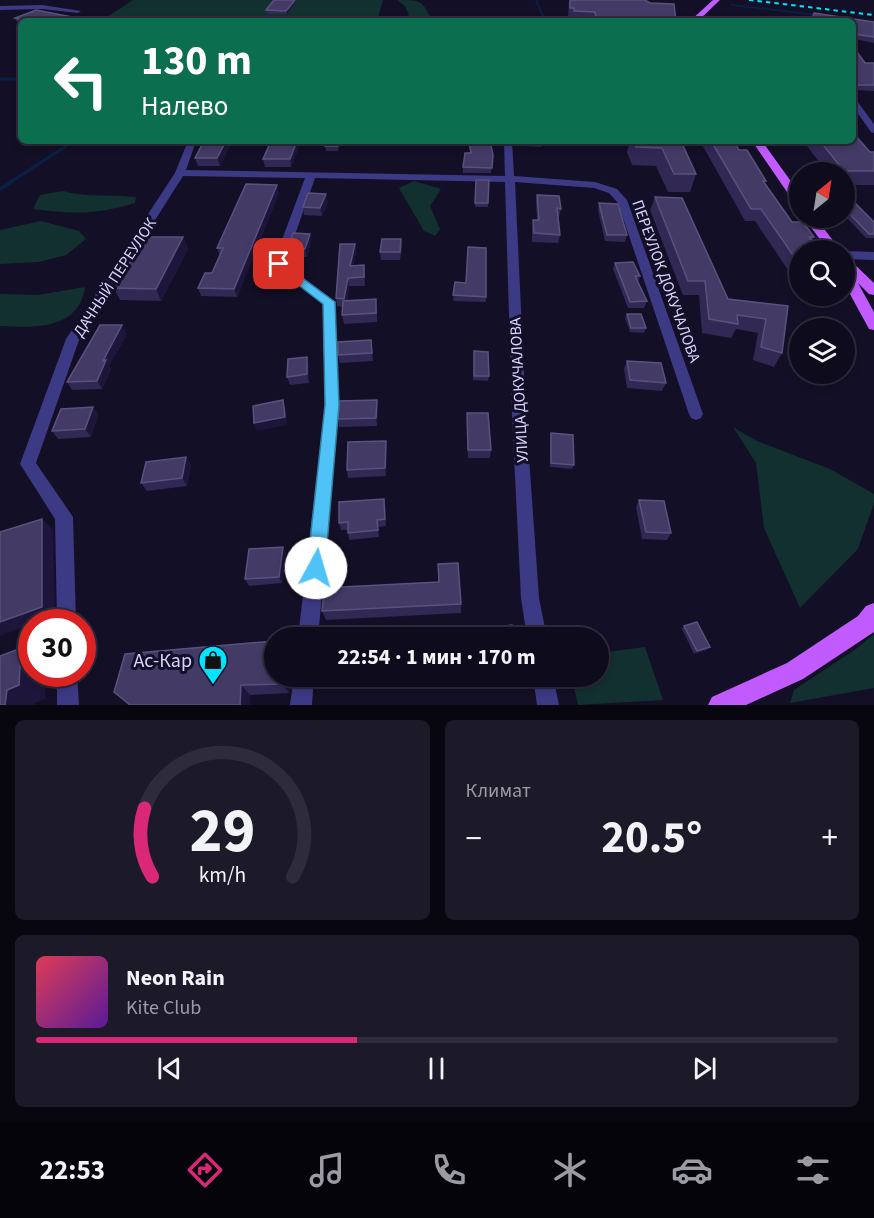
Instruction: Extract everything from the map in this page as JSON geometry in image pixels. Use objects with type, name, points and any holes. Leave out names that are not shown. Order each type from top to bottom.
[{"type":"main road","points":[[697,18],[717,0]]},
{"type":"main road","points":[[759,144],[789,187]]},
{"type":"main road","points":[[855,273],[874,291]]},
{"type":"main road","points":[[855,290],[874,325]]},
{"type":"main road","points":[[720,705],[795,671],[867,624],[874,614]]},
{"type":"street","points":[[0,8],[42,7],[78,11]]},
{"type":"street","points":[[856,106],[874,130]]},
{"type":"street","points":[[180,173],[191,144]]},
{"type":"street","name":"УЛИЦА ДОКУЧАЛОВА","points":[[508,144],[519,426],[530,598],[535,627]]},
{"type":"street","name":"ПЕРЕУЛОК ДОКУЧАЛОВА","points":[[180,173],[509,179],[595,185],[613,191],[622,202],[696,414]]},
{"type":"street","name":"ДАЧНЫЙ ПЕРЕУЛОК","points":[[66,609],[64,517],[28,464],[74,339],[180,173]]},
{"type":"street","points":[[309,627],[332,405],[329,302],[279,264],[311,175]]},
{"type":"street","points":[[855,255],[874,256]]},
{"type":"street","points":[[67,687],[68,705]]},
{"type":"street","points":[[301,705],[303,687]]},
{"type":"street","points":[[545,687],[548,705]]},
{"type":"green space","points":[[133,0],[383,0],[378,18],[106,18]]},
{"type":"green space","points":[[397,0],[411,0],[420,3],[431,18],[404,18],[409,15],[405,6]]},
{"type":"green space","points":[[414,181],[441,189],[430,206],[440,229],[435,236],[424,231],[399,188]]},
{"type":"green space","points":[[63,191],[136,197],[135,203],[96,211],[61,212],[33,209],[40,195]]},
{"type":"green space","points":[[41,221],[79,231],[86,239],[66,255],[39,262],[0,264],[0,230]]},
{"type":"green space","points":[[85,287],[81,301],[74,312],[64,319],[40,326],[0,326],[0,294],[38,295]]},
{"type":"green space","points":[[733,427],[757,441],[830,469],[874,494],[874,503],[858,549],[800,608],[764,528],[756,463]]},
{"type":"green space","points":[[874,634],[874,688],[790,703],[794,690],[856,649]]},
{"type":"green space","points":[[645,647],[663,700],[578,705],[574,687],[609,687],[609,652]]},
{"type":"building","points":[[274,0],[295,0],[286,11],[266,10]]},
{"type":"building","points":[[570,0],[645,0],[650,3],[674,4],[676,18],[596,18],[595,12],[574,11],[574,8],[570,8]]},
{"type":"building","points":[[36,10],[77,18],[18,19],[15,18]]},
{"type":"building","points":[[814,13],[847,18],[812,18]]},
{"type":"building","points":[[856,19],[874,22],[874,37],[856,34]]},
{"type":"building","points":[[856,51],[865,63],[874,63],[874,85],[856,85]]},
{"type":"building","points":[[856,136],[870,152],[874,152],[874,171],[855,171],[855,162],[837,162],[822,144],[856,144]]},
{"type":"building","points":[[202,144],[224,144],[217,158],[195,158]]},
{"type":"building","points":[[270,144],[296,144],[290,159],[263,159]]},
{"type":"building","points":[[326,144],[338,144],[338,146],[325,146]]},
{"type":"building","points":[[470,144],[491,144],[492,168],[463,167],[465,153],[471,153]]},
{"type":"building","points":[[635,144],[682,144],[696,174],[674,174],[662,148],[636,147]]},
{"type":"building","points":[[713,144],[736,144],[739,150],[747,150],[766,181],[763,181],[789,218],[789,228],[807,228],[814,237],[809,237],[812,240],[789,240],[789,249],[761,209],[751,209]]},
{"type":"building","points":[[476,180],[489,180],[488,203],[475,203]]},
{"type":"building","points":[[246,184],[277,185],[234,289],[198,288],[205,273],[212,273],[223,248],[217,248]]},
{"type":"building","points":[[308,193],[326,194],[320,208],[303,207]]},
{"type":"building","points":[[537,195],[559,196],[561,209],[557,208],[560,235],[534,233],[533,220],[539,220]]},
{"type":"building","points":[[655,197],[682,198],[728,299],[788,306],[782,353],[761,347],[766,319],[737,315],[738,324],[709,319],[705,281],[688,281]]},
{"type":"building","points":[[599,203],[618,204],[627,235],[607,235]]},
{"type":"building","points":[[855,203],[874,222],[874,234],[869,234],[855,219]]},
{"type":"building","points":[[293,233],[310,234],[305,249],[288,248]]},
{"type":"building","points":[[145,237],[183,237],[156,289],[114,288]]},
{"type":"building","points":[[382,239],[401,239],[400,252],[380,252]]},
{"type":"building","points":[[340,244],[355,244],[350,266],[364,265],[364,277],[348,278],[344,299],[336,298]]},
{"type":"building","points":[[468,247],[486,248],[486,297],[453,295],[455,282],[466,283]]},
{"type":"building","points":[[633,262],[640,276],[635,276],[647,301],[630,302],[615,263]]},
{"type":"building","points":[[376,299],[376,313],[342,315],[343,301]]},
{"type":"building","points":[[627,314],[641,314],[646,328],[631,328]]},
{"type":"building","points":[[100,325],[122,325],[103,361],[106,360],[97,381],[67,382]]},
{"type":"building","points":[[371,340],[372,353],[338,355],[338,342]]},
{"type":"building","points":[[474,351],[488,352],[489,376],[474,376]]},
{"type":"building","points":[[307,357],[307,374],[287,377],[288,359]]},
{"type":"building","points":[[627,361],[661,363],[666,383],[630,380]]},
{"type":"building","points":[[283,400],[285,417],[254,423],[253,406]]},
{"type":"building","points":[[377,400],[376,418],[338,419],[339,401]]},
{"type":"building","points":[[93,407],[85,429],[52,431],[61,409]]},
{"type":"building","points":[[467,413],[488,413],[491,450],[468,450]]},
{"type":"building","points":[[551,433],[573,435],[574,465],[551,463]]},
{"type":"building","points":[[386,441],[385,468],[347,470],[348,442]]},
{"type":"building","points":[[186,457],[182,478],[141,483],[146,462]]},
{"type":"building","points":[[384,499],[385,519],[377,520],[378,530],[348,533],[348,522],[339,523],[339,502]]},
{"type":"building","points":[[639,500],[664,501],[671,533],[646,532]]},
{"type":"building","points":[[42,519],[42,607],[18,609],[18,616],[0,622],[0,532]]},
{"type":"building","points":[[283,547],[279,577],[245,579],[249,549]]},
{"type":"building","points":[[458,563],[461,604],[322,611],[325,580],[342,579],[342,587],[439,582],[438,564]]},
{"type":"building","points":[[697,622],[710,647],[697,651],[684,626]]},
{"type":"building","name":"Ас-Кар","points":[[264,642],[264,684],[241,685],[240,705],[130,705],[114,692],[125,654]]},
{"type":"building","points":[[18,649],[18,685],[7,690],[5,705],[0,705],[0,656]]},
{"type":"waterway","points":[[536,0],[544,18]]},
{"type":"waterway","points":[[731,5],[818,15]]},
{"type":"waterway","points":[[0,79],[18,79]]},
{"type":"waterway","points":[[9,183],[69,144]]},
{"type":"waterway","points":[[0,189],[11,182]]},
{"type":"railway","points":[[749,0],[874,15]]},
{"type":"place","name":"Ас-Кар","points":[[213,686]]},
{"type":"route","points":[[279,264],[329,302],[332,405],[316,568]]}]
